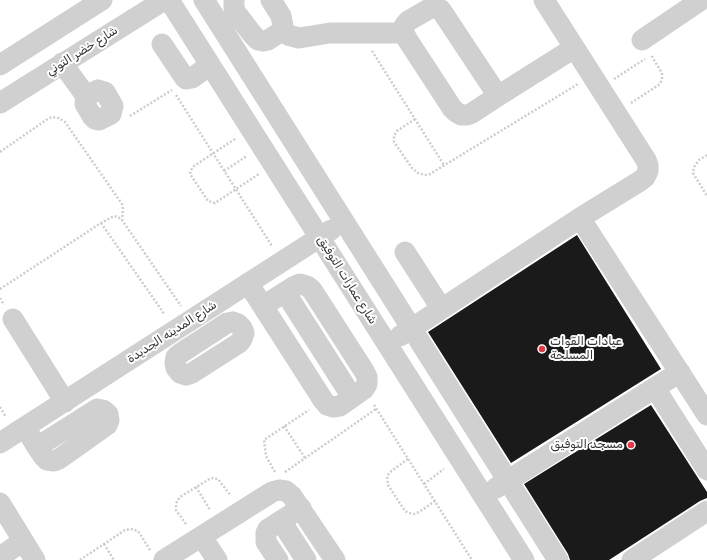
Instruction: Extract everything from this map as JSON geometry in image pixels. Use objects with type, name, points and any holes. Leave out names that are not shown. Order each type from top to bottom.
[{"type":"street","points":[[0,65],[102,0]]},
{"type":"street","name":"شارع خضر التوني","points":[[0,103],[164,0]]},
{"type":"street","name":"شارع عمارات التوفيق","points":[[169,0],[524,560]]},
{"type":"street","points":[[204,0],[558,560]]},
{"type":"street","points":[[234,0],[234,8],[236,13],[258,40],[268,40],[282,31]]},
{"type":"street","points":[[271,0],[283,22],[282,31]]},
{"type":"street","points":[[387,344],[580,218],[640,181],[645,177],[648,171],[646,160],[544,0]]},
{"type":"street","points":[[646,47],[701,0]]},
{"type":"street","points":[[498,96],[441,10],[435,7],[429,9],[408,21],[404,26],[404,33],[456,112],[461,115],[472,113],[574,48]]},
{"type":"street","points":[[282,31],[288,35],[298,38],[309,38],[330,33],[404,33]]},
{"type":"street","points":[[232,44],[250,32]]},
{"type":"street","points":[[162,44],[184,77],[181,84]]},
{"type":"street","points":[[62,63],[86,96],[98,90],[105,92],[114,106],[111,114]]},
{"type":"street","points":[[181,84],[210,65]]},
{"type":"street","points":[[580,218],[707,415]]},
{"type":"street","name":"شارع المدينه الجديدة","points":[[0,443],[344,222]]},
{"type":"street","points":[[405,252],[441,308]]},
{"type":"street","points":[[248,283],[327,405],[333,407],[340,406],[358,393],[285,292],[263,306]]},
{"type":"street","points":[[13,319],[65,402]]},
{"type":"street","points":[[179,328],[181,352]]},
{"type":"street","points":[[483,496],[680,372]]},
{"type":"street","points":[[655,388],[707,470]]},
{"type":"street","points":[[25,427],[37,447]]},
{"type":"street","points":[[159,557],[199,538],[272,492],[279,490],[282,484],[301,508],[335,560]]},
{"type":"street","points":[[0,503],[35,560]]},
{"type":"street","points":[[278,560],[266,542],[268,529],[301,508]]},
{"type":"street","points":[[632,560],[707,511]]},
{"type":"street","points":[[280,521],[306,560]]},
{"type":"street","points":[[199,538],[217,560]]},
{"type":"street","points":[[0,557],[23,541]]},
{"type":"path","points":[[361,33],[444,165]]},
{"type":"path","points":[[600,88],[646,47],[662,73],[660,84],[616,113]]},
{"type":"path","points":[[111,114],[125,118],[181,84],[213,154],[282,262]]},
{"type":"path","points":[[0,152],[46,120],[52,117],[59,118],[65,122],[122,204],[122,220]]},
{"type":"path","points":[[256,138],[213,154],[191,170],[190,174],[208,201],[215,203],[273,164]]},
{"type":"path","points":[[224,171],[256,138]]},
{"type":"path","points":[[707,155],[699,160],[694,167],[693,173],[707,196]]},
{"type":"path","points":[[0,289],[114,216],[122,220],[179,328]]},
{"type":"path","points":[[101,223],[179,328]]},
{"type":"path","points":[[358,393],[376,409],[472,560]]},
{"type":"path","points":[[323,400],[264,440],[266,456],[282,484],[305,458],[376,409]]},
{"type":"path","points":[[284,426],[305,458]]},
{"type":"path","points":[[424,484],[459,458]]},
{"type":"path","points":[[408,459],[390,472],[387,476],[388,486],[405,511],[409,513],[414,514],[419,512],[434,501]]},
{"type":"path","points":[[199,538],[176,510],[176,505],[180,497],[196,487],[211,478],[218,479],[241,512]]},
{"type":"path","points":[[196,487],[220,525]]},
{"type":"path","points":[[80,560],[125,530],[132,529],[138,532],[159,557]]},
{"type":"path","points":[[104,544],[114,560]]},
{"type":"building","name":"عيادات القوات المسلحة","points":[[577,235],[661,369],[511,463],[428,332]]},
{"type":"building","name":"مسجد التوفيق","points":[[651,405],[707,492],[707,498],[700,501],[609,560],[570,560],[568,554],[524,484]]},
{"type":"place","name":"عيادات القوات المسلحة","points":[[542,349]]},
{"type":"place","name":"مسجد التوفيق","points":[[631,445]]}]
